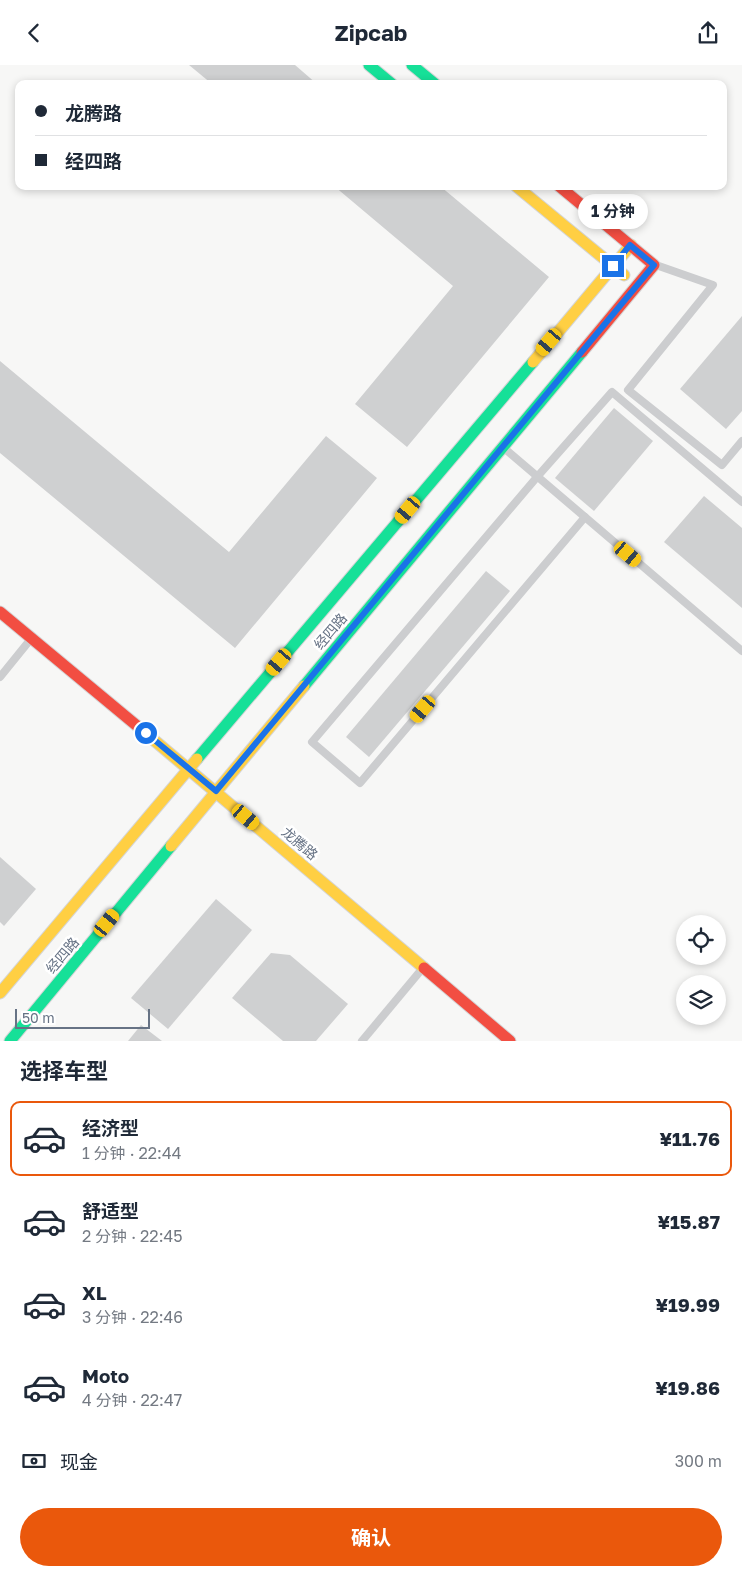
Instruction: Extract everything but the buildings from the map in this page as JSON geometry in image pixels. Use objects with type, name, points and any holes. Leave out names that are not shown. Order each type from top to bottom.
[{"type":"street","points":[[369,65],[387,80]]},
{"type":"street","points":[[412,65],[430,80]]},
{"type":"street","points":[[521,190],[637,286]]},
{"type":"street","points":[[564,190],[654,265]]},
{"type":"street","name":"经四路","points":[[0,993],[630,245]]},
{"type":"street","name":"经四路","points":[[10,1041],[654,265]]},
{"type":"street","name":"龙腾路","points":[[0,612],[216,791],[510,1041]]},
{"type":"lane","points":[[654,265],[713,285],[628,390],[722,465],[742,441]]},
{"type":"lane","points":[[585,517],[360,783],[312,742],[537,477],[612,392],[742,502]]},
{"type":"lane","points":[[503,447],[742,651]]},
{"type":"lane","points":[[0,677],[31,638]]},
{"type":"lane","points":[[362,1041],[423,968]]},
{"type":"traffic: fast","points":[[369,65],[387,80]]},
{"type":"traffic: fast","points":[[412,65],[430,80]]},
{"type":"traffic: fast","points":[[304,686],[582,352]]},
{"type":"traffic: fast","points":[[197,759],[533,362]]},
{"type":"traffic: fast","points":[[10,1041],[171,846]]},
{"type":"traffic: slow","points":[[521,190],[624,275]]},
{"type":"traffic: slow","points":[[533,362],[631,245]]},
{"type":"traffic: slow","points":[[171,846],[304,686]]},
{"type":"traffic: slow","points":[[142,730],[424,968]]},
{"type":"traffic: slow","points":[[0,993],[197,759]]},
{"type":"traffic: jam","points":[[564,190],[654,265],[582,352]]},
{"type":"traffic: jam","points":[[0,612],[142,730]]},
{"type":"traffic: jam","points":[[424,968],[510,1041]]},
{"type":"route","points":[[146,733],[216,791],[654,265],[630,245],[613,266]]}]
